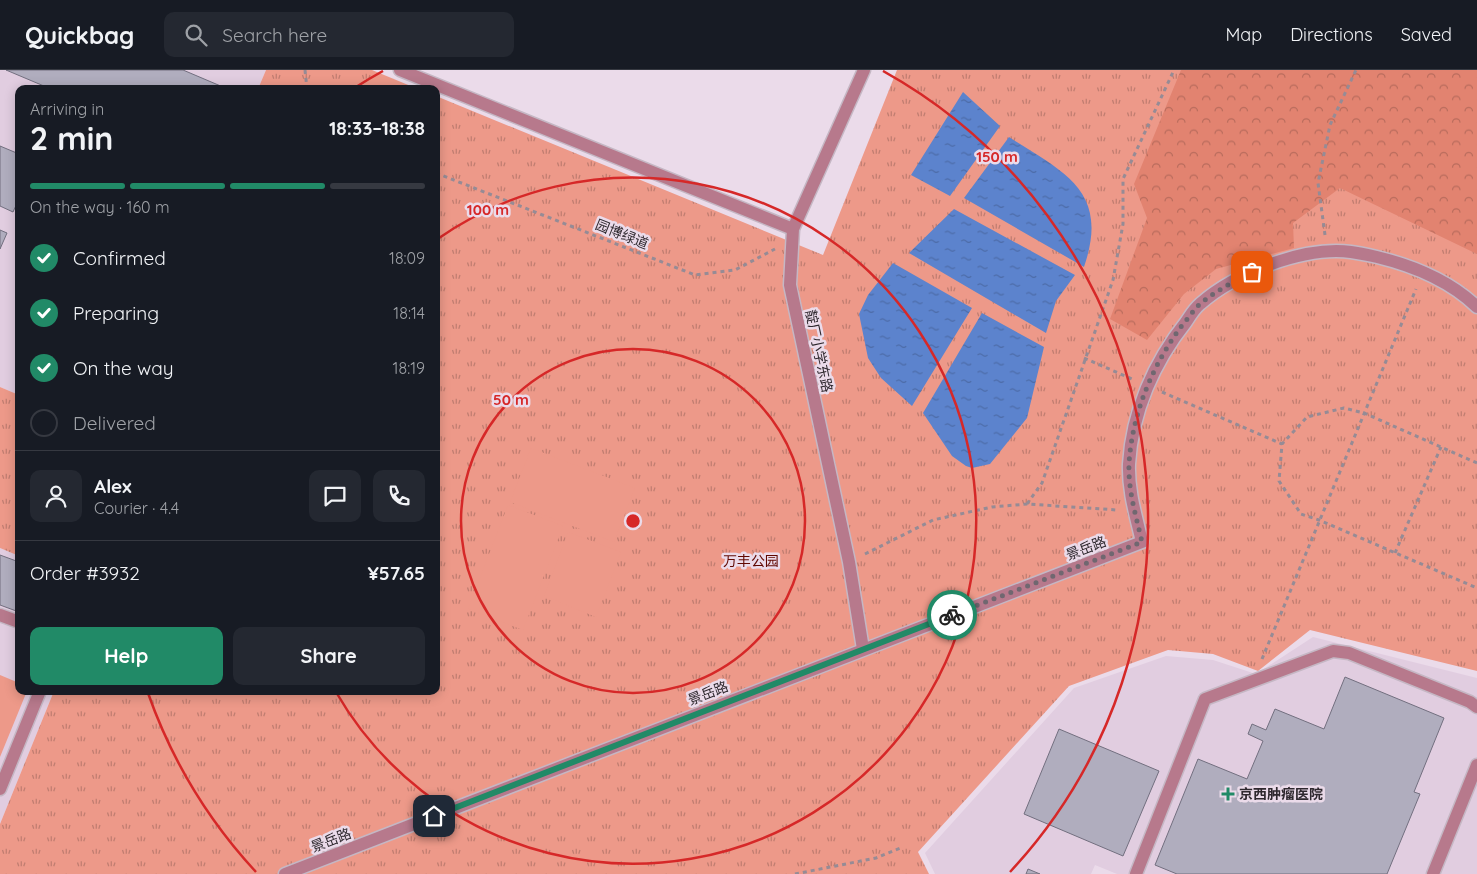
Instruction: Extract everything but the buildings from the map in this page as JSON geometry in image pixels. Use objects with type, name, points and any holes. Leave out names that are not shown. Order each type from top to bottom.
[{"type":"street","points":[[400,70],[437,85]]},
{"type":"street","name":"靛厂小学东路","points":[[863,649],[849,562],[790,284],[793,229],[864,70]]},
{"type":"street","points":[[440,86],[793,229]]},
{"type":"street","points":[[1134,511],[1129,464],[1136,423],[1147,386],[1172,339],[1199,304],[1235,280],[1269,264],[1308,254],[1350,251],[1408,264],[1460,290],[1477,307]]},
{"type":"street","name":"景岳路","points":[[285,874],[1142,542],[1134,511]]},
{"type":"street","points":[[0,615],[15,621]]},
{"type":"street","points":[[1136,874],[1205,699],[1332,650],[1349,653],[1470,702],[1477,707]]},
{"type":"street","points":[[0,790],[38,695]]},
{"type":"street","points":[[1433,874],[1477,765]]},
{"type":"path","points":[[305,70],[307,85]]},
{"type":"path","points":[[1028,504],[1042,483],[1084,358],[1113,280],[1123,224],[1123,179],[1174,70]]},
{"type":"path","points":[[1328,253],[1318,183],[1330,124],[1356,70]]},
{"type":"path","name":"园博绿道","points":[[440,174],[694,275],[735,270],[776,248],[793,229]]},
{"type":"path","points":[[1259,666],[1423,272]]},
{"type":"path","points":[[1084,358],[1282,444]]},
{"type":"path","points":[[1477,463],[1364,412],[1344,408],[1307,417],[1282,444],[1279,481],[1301,514],[1320,520],[1477,588]]},
{"type":"path","points":[[1395,553],[1441,447]]},
{"type":"path","points":[[849,562],[933,520],[992,507],[1028,504],[1134,511]]},
{"type":"path","points":[[795,874],[876,858],[903,847]]},
{"type":"shaded area","points":[[0,70],[266,70],[260,85],[15,85],[15,393],[0,387]]},
{"type":"shaded area","points":[[0,548],[15,554],[15,695],[52,695],[0,824]]},
{"type":"shaded area","name":"京西肿瘤医院","points":[[1313,637],[1477,678],[1477,874],[1117,874],[1095,865],[1091,874],[935,874],[925,853],[1074,688],[1166,656],[1213,660],[1256,674]]},
{"type":"green space","points":[[266,70],[372,70],[408,85],[260,85]]},
{"type":"green space","name":"万丰公园","points":[[897,70],[1477,70],[1477,671],[1310,630],[1258,671],[1213,654],[1168,650],[1069,686],[918,852],[929,874],[0,874],[0,824],[52,695],[440,695],[440,98],[823,255]]},
{"type":"green space","points":[[1181,70],[1477,70],[1477,254],[1340,188],[1293,223],[1294,248],[1216,269],[1184,294],[1147,340],[1110,319],[1147,218],[1134,184]]},
{"type":"green space","points":[[0,387],[15,393],[15,554],[0,548]]},
{"type":"green space","points":[[531,448],[635,488],[614,542],[510,502]]},
{"type":"green space","points":[[508,505],[563,526],[523,630],[468,609]]},
{"type":"green space","points":[[568,532],[621,552],[596,617],[544,596]]},
{"type":"green space","points":[[0,675],[15,681],[15,695],[25,695],[0,757]]},
{"type":"water","points":[[963,92],[1000,126],[950,196],[911,175]]},
{"type":"water","points":[[1009,137],[1064,174],[1077,187],[1086,202],[1091,220],[1091,241],[1084,267],[964,198]]},
{"type":"water","points":[[954,209],[1075,275],[1056,301],[1046,333],[909,253]]},
{"type":"water","points":[[893,263],[972,308],[912,406],[881,378],[868,358],[859,314],[868,295]]},
{"type":"water","points":[[982,313],[1044,347],[1027,418],[990,464],[972,468],[952,456],[923,413]]},
{"type":"way so far","points":[[952,615],[1142,542],[1131,496],[1129,464],[1136,423],[1147,386],[1172,339],[1199,304],[1235,280],[1252,272]]},
{"type":"place","name":"京西肿瘤医院","points":[[1228,794]]},
{"type":"route","points":[[434,816],[952,615]]}]
